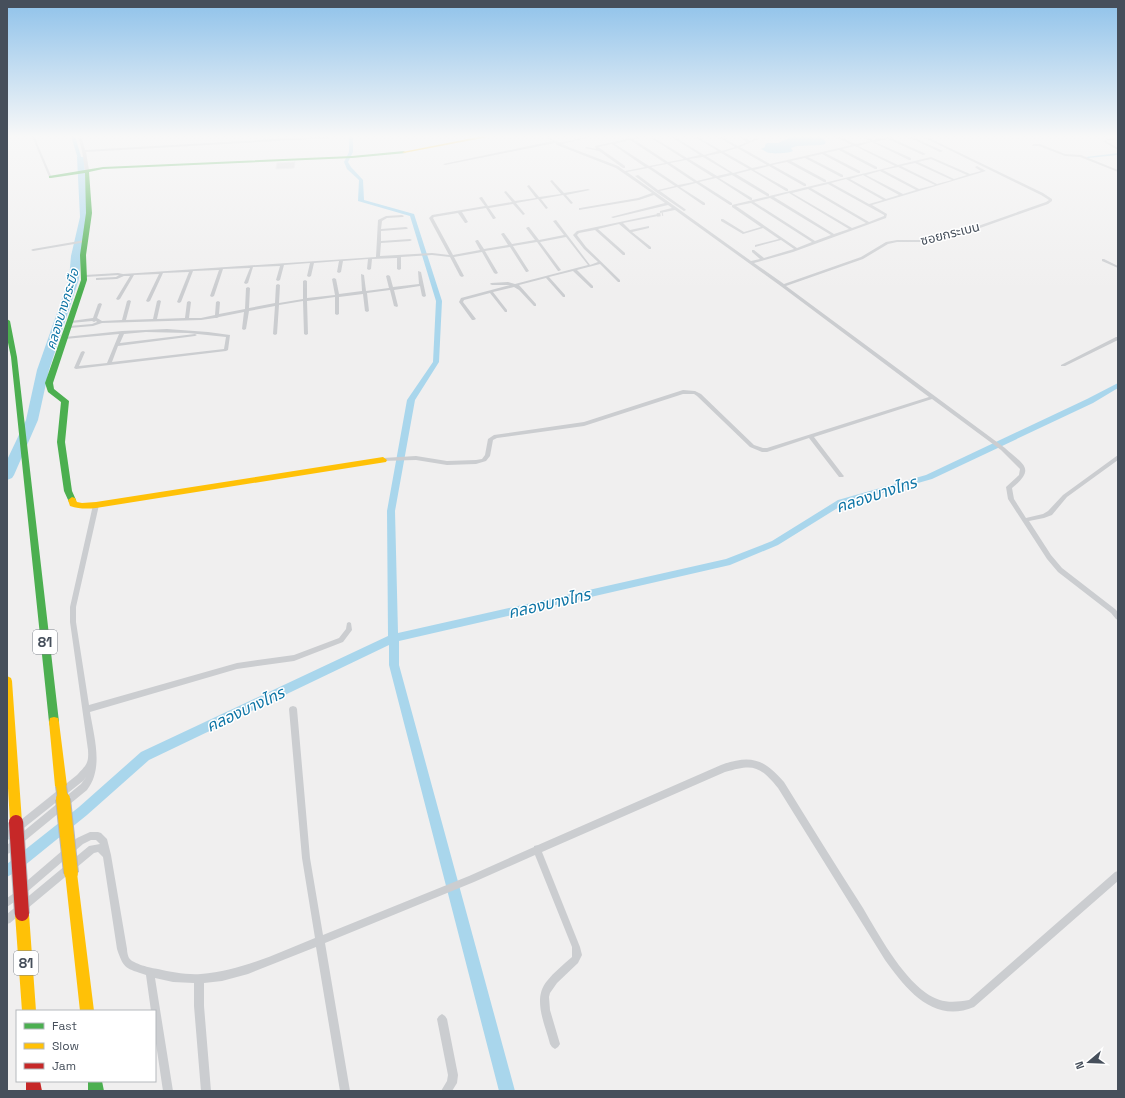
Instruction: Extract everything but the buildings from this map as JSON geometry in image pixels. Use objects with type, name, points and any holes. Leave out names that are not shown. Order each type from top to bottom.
[{"type":"main road","points":[[88,187],[89,213],[83,255],[85,278],[49,383],[51,390],[65,401],[61,442],[68,491],[73,504],[82,506],[96,505],[383,460]]},
{"type":"main road","name":"81","points":[[7,321],[12,346],[17,388],[28,497],[87,1010]]},
{"type":"main road","name":"81","points":[[7,681],[29,1010]]},
{"type":"street","points":[[530,187],[546,208]]},
{"type":"street","points":[[558,187],[571,203]]},
{"type":"street","points":[[644,187],[783,286],[988,437],[1023,468],[1024,472],[1022,476],[1008,487],[1011,499],[1049,557],[1060,570],[1113,611],[1118,617]]},
{"type":"street","points":[[652,187],[684,210]]},
{"type":"street","points":[[657,191],[672,187]]},
{"type":"street","points":[[679,187],[704,204]]},
{"type":"street","points":[[705,187],[731,204]]},
{"type":"street","points":[[730,187],[814,242]]},
{"type":"street","points":[[755,187],[834,235]]},
{"type":"street","points":[[782,187],[852,229]]},
{"type":"street","points":[[796,249],[733,206],[802,187]]},
{"type":"street","points":[[809,187],[869,223]]},
{"type":"street","points":[[750,263],[796,249],[887,216],[836,187]]},
{"type":"street","points":[[863,187],[886,200]]},
{"type":"street","points":[[888,187],[902,195]]},
{"type":"street","points":[[913,187],[918,190]]},
{"type":"street","points":[[869,205],[926,187]]},
{"type":"street","name":"ซอยกระเบน","points":[[783,286],[862,258],[887,243],[897,241],[928,242],[1050,202],[1049,199],[1042,194],[1028,187]]},
{"type":"street","points":[[462,276],[432,217],[459,211],[588,190]]},
{"type":"street","points":[[506,192],[523,214]]},
{"type":"street","points":[[580,209],[639,199],[653,194]]},
{"type":"street","points":[[481,198],[494,218]]},
{"type":"street","points":[[612,217],[667,204]]},
{"type":"street","points":[[662,213],[675,210]]},
{"type":"street","points":[[459,211],[466,222]]},
{"type":"street","points":[[619,281],[585,248],[575,235],[578,232],[656,214]]},
{"type":"street","points":[[378,258],[382,218],[402,216]]},
{"type":"street","points":[[722,220],[744,233],[764,227]]},
{"type":"street","points":[[554,221],[588,264]]},
{"type":"street","points":[[630,221],[640,229]]},
{"type":"street","points":[[620,223],[650,248]]},
{"type":"street","points":[[630,231],[648,227]]},
{"type":"street","points":[[380,230],[406,228]]},
{"type":"street","points":[[528,228],[559,270]]},
{"type":"street","points":[[596,229],[624,254]]},
{"type":"street","points":[[503,234],[527,272]]},
{"type":"street","points":[[85,278],[117,278],[123,275],[133,274],[415,255],[432,254],[452,256],[566,236]]},
{"type":"street","points":[[756,246],[782,239]]},
{"type":"street","points":[[379,242],[410,240]]},
{"type":"street","points":[[33,250],[84,241]]},
{"type":"street","points":[[477,241],[496,273]]},
{"type":"street","points":[[432,254],[445,250],[448,247]]},
{"type":"street","points":[[753,251],[764,259]]},
{"type":"street","points":[[399,256],[399,269]]},
{"type":"street","points":[[369,269],[370,258]]},
{"type":"street","points":[[339,272],[341,260]]},
{"type":"street","points":[[1103,260],[1118,267]]},
{"type":"street","points":[[309,276],[312,262]]},
{"type":"street","points":[[474,319],[461,300],[600,263]]},
{"type":"street","points":[[278,280],[282,264]]},
{"type":"street","points":[[246,283],[252,266]]},
{"type":"street","points":[[212,296],[222,268]]},
{"type":"street","points":[[179,302],[192,270]]},
{"type":"street","points":[[574,270],[592,287]]},
{"type":"street","points":[[148,301],[162,272]]},
{"type":"street","points":[[419,272],[424,296]]},
{"type":"street","points":[[118,299],[133,274]]},
{"type":"street","points":[[362,274],[367,311]]},
{"type":"street","points":[[388,276],[396,306]]},
{"type":"street","points":[[547,277],[564,296]]},
{"type":"street","points":[[334,278],[337,295],[337,314]]},
{"type":"street","points":[[306,281],[306,334]]},
{"type":"street","points":[[492,284],[509,283],[517,285],[534,305]]},
{"type":"street","points":[[275,334],[278,285]]},
{"type":"street","points":[[70,324],[92,325],[101,322],[187,319],[217,316],[247,309],[306,299],[421,285]]},
{"type":"street","points":[[244,328],[248,288]]},
{"type":"street","points":[[491,292],[506,311]]},
{"type":"street","points":[[124,321],[130,301]]},
{"type":"street","points":[[155,320],[159,301]]},
{"type":"street","points":[[187,319],[189,302]]},
{"type":"street","points":[[217,316],[218,302]]},
{"type":"street","points":[[92,325],[100,304]]},
{"type":"street","points":[[70,324],[95,319],[101,322]]},
{"type":"street","points":[[65,338],[122,332],[214,333],[228,336],[226,350],[76,368],[83,352]]},
{"type":"street","points":[[109,364],[122,332]]},
{"type":"street","points":[[117,345],[214,333]]},
{"type":"street","points":[[1064,365],[1118,338]]},
{"type":"street","points":[[383,460],[416,458],[447,463],[476,462],[484,460],[488,455],[491,439],[496,436],[584,424],[684,392],[699,395],[757,449],[766,450],[934,397]]},
{"type":"street","points":[[811,437],[841,476]]},
{"type":"street","points":[[1025,520],[1044,516],[1050,513],[1065,496],[1118,457]]},
{"type":"street","points":[[7,850],[87,783],[92,771],[93,756],[73,622],[73,607],[96,505]]},
{"type":"street","points":[[86,709],[237,666],[294,658],[341,640],[349,630],[349,625]]},
{"type":"street","points":[[293,709],[306,858],[345,1091]]},
{"type":"street","points":[[7,836],[80,778],[90,767],[93,756]]},
{"type":"street","points":[[7,903],[85,838],[94,835],[101,838],[108,855],[123,955],[126,961],[131,965],[150,972],[173,977],[199,979],[222,976],[248,969],[320,941],[441,890],[471,879],[724,768],[750,762],[768,770],[781,785],[888,957],[906,980],[919,994],[934,1004],[952,1008],[971,1004],[1118,875]]},
{"type":"street","points":[[7,920],[92,849],[99,848],[108,855]]},
{"type":"street","points":[[537,849],[560,904],[576,947],[577,955],[544,992],[545,1003],[555,1044]]},
{"type":"street","points":[[150,972],[156,1010]]},
{"type":"street","points":[[199,979],[198,1006],[206,1091]]},
{"type":"street","points":[[156,1012],[168,1091]]},
{"type":"street","points":[[442,1019],[453,1075],[452,1083],[446,1091]]},
{"type":"waterway","name":"คลองบางกระบือ","points":[[7,475],[32,420],[43,370],[74,279],[76,256],[84,217],[82,187]]},
{"type":"waterway","points":[[361,187],[361,201],[412,215],[439,301],[436,362],[411,400],[391,511],[393,638]]},
{"type":"waterway","name":"คลองบางไทร","points":[[393,638],[727,562],[775,543],[841,502],[929,477],[1090,401],[1118,385]]},
{"type":"waterway","name":"คลองบางไทร","points":[[7,871],[83,811],[145,756],[393,638]]},
{"type":"waterway","points":[[393,638],[394,665],[507,1091]]},
{"type":"tunnel","points":[[657,215],[663,214]]},
{"type":"traffic: fast","points":[[72,500],[68,491],[61,442],[65,401],[51,390],[49,383],[84,280],[83,255],[89,213],[88,187]]},
{"type":"traffic: fast","points":[[7,321],[14,357],[54,722]]},
{"type":"traffic: fast","points":[[95,1082],[96,1091]]},
{"type":"traffic: slow","points":[[72,500],[73,504],[82,506],[96,505],[383,460]]},
{"type":"traffic: slow","points":[[7,681],[16,822]]},
{"type":"traffic: slow","points":[[54,722],[61,786]]},
{"type":"traffic: slow","points":[[61,786],[71,873]]},
{"type":"traffic: slow","points":[[71,873],[87,1010]]},
{"type":"traffic: slow","points":[[22,914],[29,1010]]},
{"type":"traffic: jam","points":[[16,822],[22,914]]},
{"type":"traffic: jam","points":[[33,1082],[34,1091]]}]
